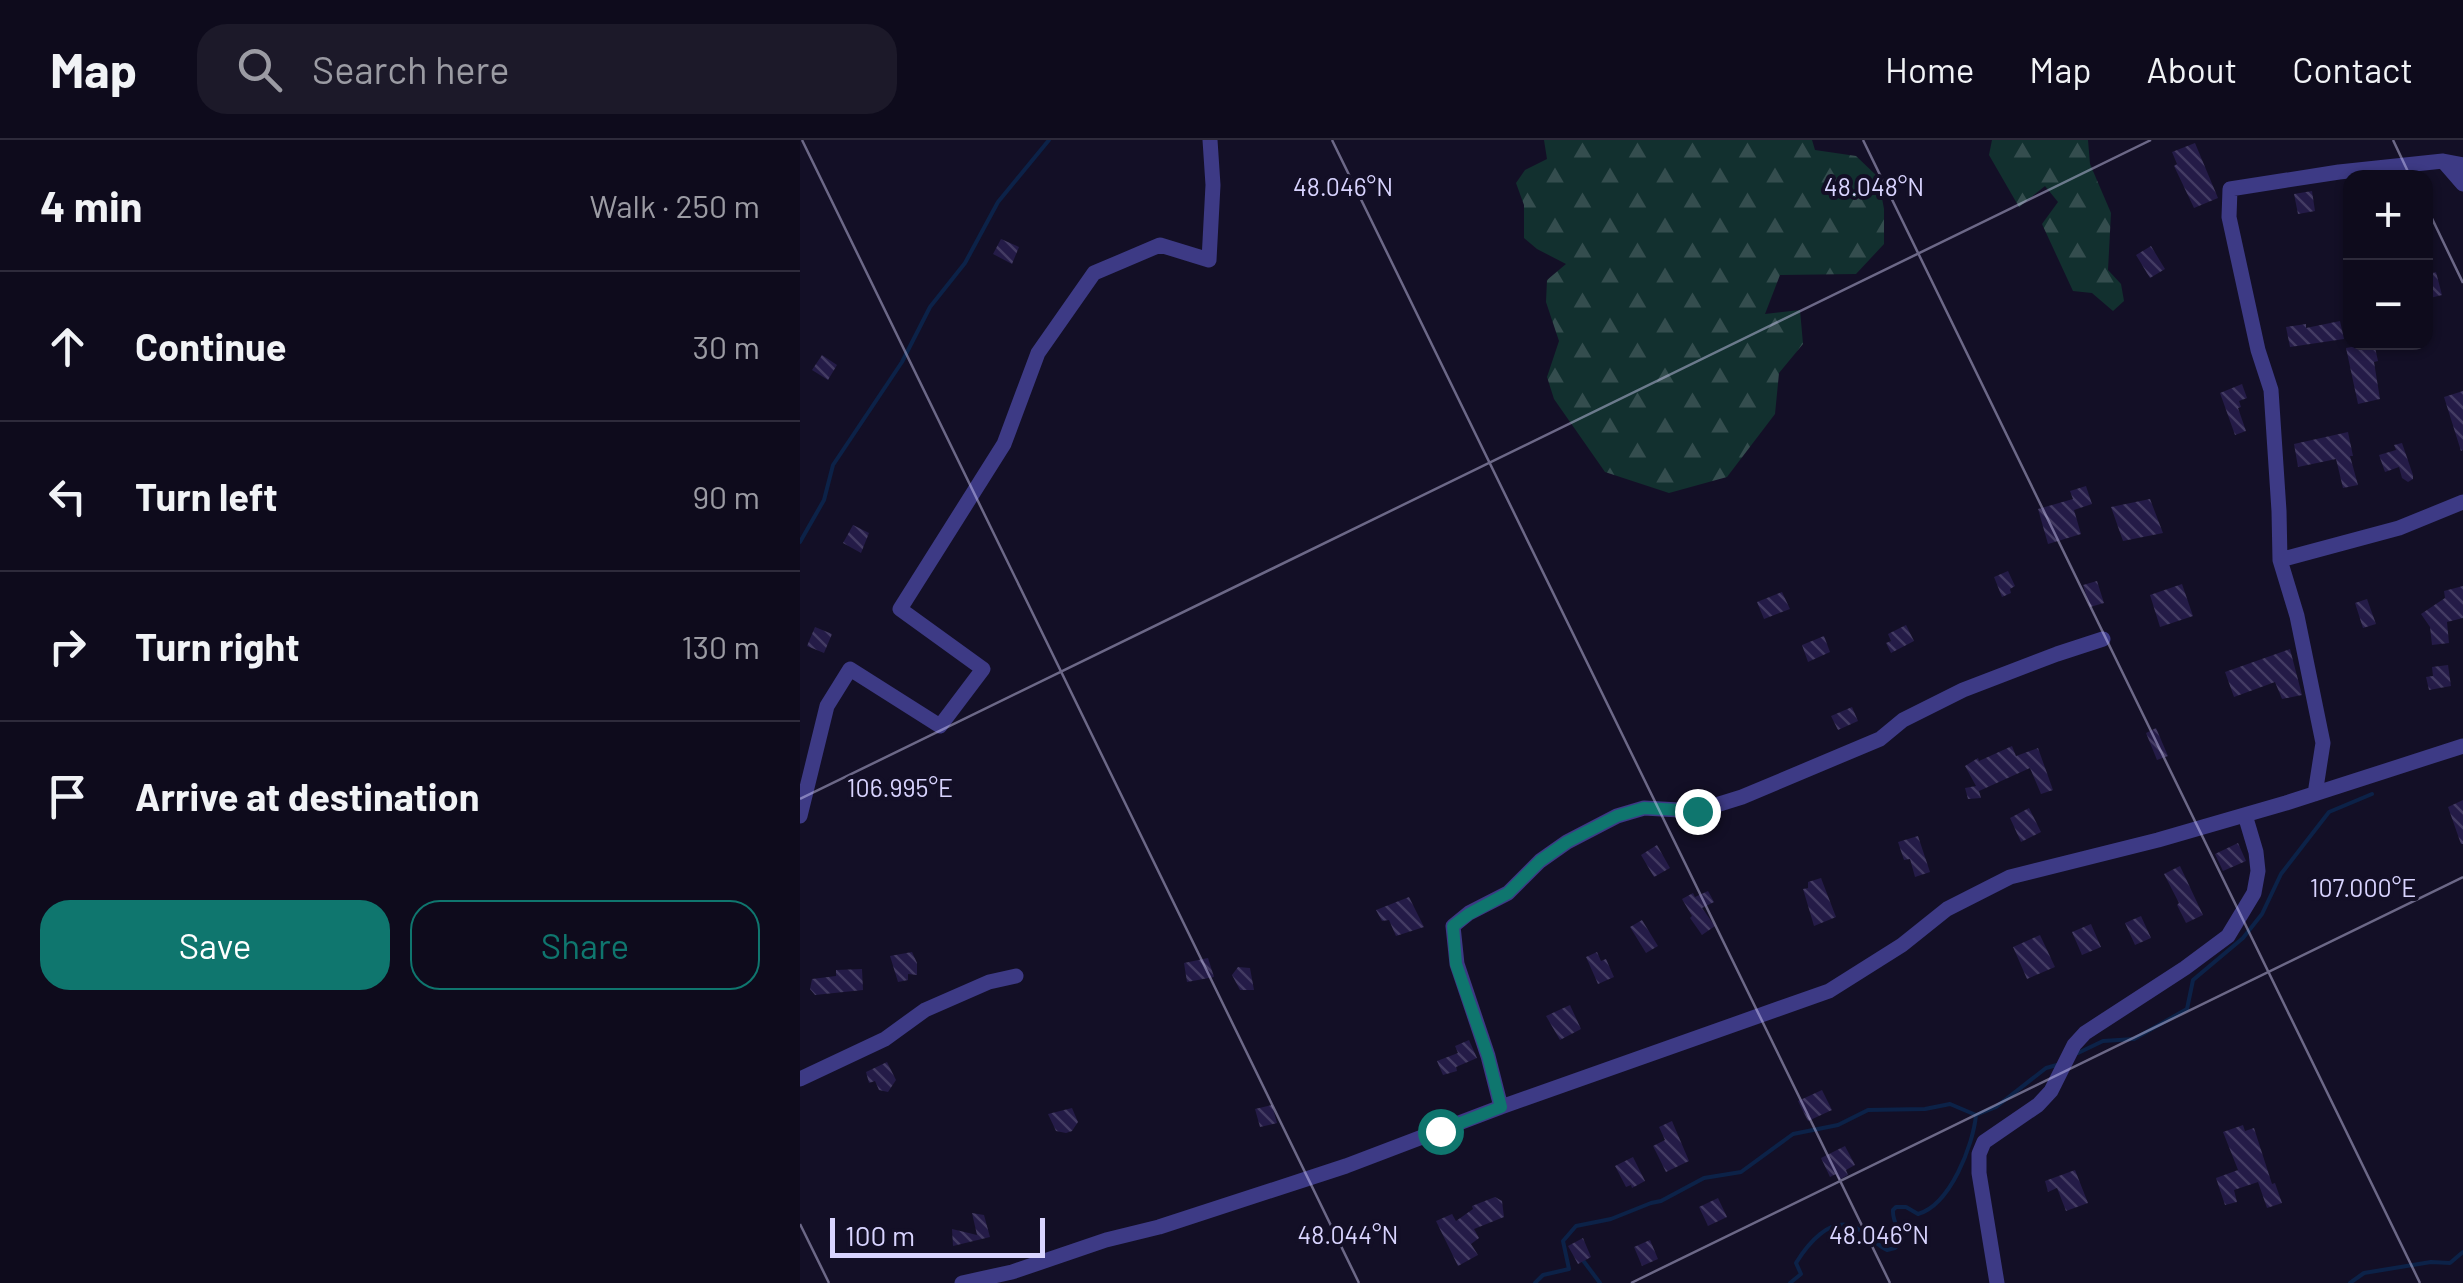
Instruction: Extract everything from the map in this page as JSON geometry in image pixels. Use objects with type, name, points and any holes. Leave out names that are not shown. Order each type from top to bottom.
[{"type":"street","points":[[800,816],[826,706],[850,669],[940,726],[983,669],[900,610],[1004,444],[1038,354],[1094,274],[1160,245],[1209,260],[1213,186],[1210,140]]},
{"type":"street","points":[[2443,161],[2463,184]]},
{"type":"street","points":[[2315,794],[2323,743],[2297,616],[2280,560],[2271,390],[2258,350],[2229,217],[2230,188],[2443,161],[2463,165]]},
{"type":"street","points":[[2280,560],[2399,528],[2463,502]]},
{"type":"street","points":[[1501,1107],[1456,964],[1453,926],[1508,893],[1540,861],[1567,842],[1617,816],[1644,808],[1697,811],[1742,797],[1880,738],[1902,720],[1963,690],[2103,639]]},
{"type":"street","points":[[962,1283],[1012,1272],[1346,1166],[1829,991],[1902,945],[1948,909],[2010,878],[2245,815],[2463,746]]},
{"type":"street","points":[[1998,1283],[1980,1174],[1979,1154],[1984,1142],[2038,1105],[2085,1033],[2228,936],[2254,893],[2258,871],[2245,815]]},
{"type":"street","points":[[800,1080],[886,1039],[926,1010],[989,982],[1016,976]]},
{"type":"green space","points":[[1544,140],[1812,140],[1815,150],[1856,156],[1878,177],[1884,209],[1884,244],[1856,274],[1780,275],[1765,314],[1800,310],[1803,344],[1779,373],[1775,414],[1727,477],[1669,493],[1605,472],[1554,399],[1547,377],[1559,341],[1546,302],[1547,280],[1566,264],[1524,238],[1524,205],[1516,183],[1525,170],[1547,159]]},
{"type":"green space","points":[[1992,140],[2088,140],[2090,164],[2111,213],[2108,270],[2121,284],[2124,301],[2113,311],[2092,293],[2073,291],[2042,224],[2058,202],[2045,186],[2019,207],[1989,155]]},
{"type":"building","points":[[2195,143],[2218,198],[2194,208],[2174,166],[2177,164],[2172,152]]},
{"type":"building","points":[[2312,191],[2315,211],[2298,214],[2294,194]]},
{"type":"building","points":[[1001,239],[1019,247],[1012,264],[993,254]]},
{"type":"building","points":[[2151,246],[2165,269],[2150,278],[2136,255]]},
{"type":"building","points":[[2436,272],[2442,295],[2433,297]]},
{"type":"building","points":[[2340,321],[2343,339],[2290,347],[2286,327],[2306,324],[2306,328]]},
{"type":"building","points":[[2346,350],[2376,350],[2380,399],[2358,404]]},
{"type":"building","points":[[822,355],[837,365],[828,380],[812,370]]},
{"type":"building","points":[[2242,384],[2247,398],[2239,401],[2238,408],[2246,431],[2235,435],[2220,393]]},
{"type":"building","points":[[2463,391],[2463,450],[2461,451],[2444,397]]},
{"type":"building","points":[[2348,432],[2358,485],[2343,488],[2336,459],[2298,467],[2294,444]]},
{"type":"building","points":[[2402,443],[2413,475],[2408,482],[2402,478],[2399,467],[2385,472],[2379,455],[2396,450],[2394,445]]},
{"type":"building","points":[[2086,486],[2092,504],[2074,510],[2081,534],[2048,544],[2038,509],[2073,499],[2070,491]]},
{"type":"building","points":[[2150,499],[2163,533],[2123,541],[2111,507]]},
{"type":"building","points":[[853,525],[869,533],[861,553],[843,543]]},
{"type":"building","points":[[2008,571],[2015,586],[2002,597],[1994,577]]},
{"type":"building","points":[[2097,581],[2104,603],[2090,607],[2083,585]]},
{"type":"building","points":[[2182,584],[2193,616],[2160,627],[2150,595]]},
{"type":"building","points":[[2463,586],[2463,618],[2447,622],[2449,643],[2432,645],[2430,627],[2421,614],[2445,598],[2444,591]]},
{"type":"building","points":[[1782,592],[1790,609],[1764,619],[1757,602]]},
{"type":"building","points":[[2367,599],[2376,624],[2363,628],[2355,603]]},
{"type":"building","points":[[1906,625],[1914,641],[1891,653],[1886,643],[1891,641],[1888,634]]},
{"type":"building","points":[[815,627],[832,634],[824,653],[807,646]]},
{"type":"building","points":[[1824,636],[1830,652],[1808,662],[1802,645]]},
{"type":"building","points":[[2290,649],[2302,695],[2282,699],[2275,682],[2234,697],[2225,672]]},
{"type":"building","points":[[2448,665],[2451,686],[2429,690],[2426,677],[2433,676],[2432,667]]},
{"type":"building","points":[[1852,707],[1858,721],[1838,730],[1831,716]]},
{"type":"building","points":[[2156,728],[2168,756],[2157,760],[2146,733]]},
{"type":"building","points":[[2012,746],[2016,756],[2038,748],[2053,790],[2041,794],[2030,768],[1979,791],[1981,798],[1968,799],[1965,788],[1976,786],[1965,766]]},
{"type":"building","points":[[2463,800],[2463,844],[2461,844],[2448,807]]},
{"type":"building","points":[[2029,808],[2041,832],[2021,842],[2010,818]]},
{"type":"building","points":[[1918,836],[1930,872],[1915,877],[1910,859],[1904,860],[1898,842]]},
{"type":"building","points":[[2238,843],[2246,861],[2223,871],[2215,854]]},
{"type":"building","points":[[1657,845],[1670,868],[1654,877],[1641,855]]},
{"type":"building","points":[[2180,866],[2203,915],[2186,923],[2164,874]]},
{"type":"building","points":[[1821,878],[1836,917],[1814,926],[1803,889],[1808,888],[1808,882]]},
{"type":"building","points":[[1708,891],[1714,902],[1702,908],[1715,926],[1702,935],[1682,899]]},
{"type":"building","points":[[1409,897],[1424,927],[1396,936],[1389,920],[1382,921],[1376,910]]},
{"type":"building","points":[[2141,916],[2151,938],[2135,945],[2125,923]]},
{"type":"building","points":[[1642,920],[1658,946],[1646,953],[1630,927]]},
{"type":"building","points":[[2091,924],[2101,947],[2082,955],[2072,932]]},
{"type":"building","points":[[2040,935],[2055,967],[2027,979],[2013,947]]},
{"type":"building","points":[[912,952],[917,975],[908,974],[908,980],[898,982],[890,956]]},
{"type":"building","points":[[1597,952],[1601,961],[1606,959],[1614,977],[1598,984],[1586,957]]},
{"type":"building","points":[[1208,958],[1214,977],[1187,982],[1184,963]]},
{"type":"building","points":[[1238,967],[1250,968],[1254,990],[1240,990],[1232,975]]},
{"type":"building","points":[[862,969],[863,990],[815,995],[810,989],[812,979],[836,976],[836,970]]},
{"type":"building","points":[[1570,1005],[1581,1029],[1560,1040],[1546,1016]]},
{"type":"building","points":[[1469,1040],[1477,1058],[1443,1075],[1437,1061],[1458,1053],[1455,1046]]},
{"type":"building","points":[[887,1062],[896,1080],[888,1092],[879,1090],[875,1081],[869,1083],[866,1072]]},
{"type":"building","points":[[1822,1090],[1832,1110],[1808,1121],[1798,1101]]},
{"type":"building","points":[[1272,1105],[1277,1123],[1260,1127],[1255,1109]]},
{"type":"building","points":[[1072,1108],[1078,1122],[1072,1131],[1056,1131],[1048,1114]]},
{"type":"building","points":[[1672,1121],[1689,1161],[1666,1172],[1653,1146],[1665,1140],[1659,1127]]},
{"type":"building","points":[[2243,1125],[2245,1131],[2254,1128],[2282,1203],[2267,1208],[2258,1182],[2234,1190],[2237,1202],[2225,1205],[2216,1178],[2238,1170],[2223,1132]]},
{"type":"building","points":[[1845,1146],[1855,1165],[1839,1180],[1836,1174],[1830,1177],[1821,1158]]},
{"type":"building","points":[[1633,1157],[1645,1181],[1632,1188],[1626,1187],[1615,1166]]},
{"type":"building","points":[[2075,1170],[2088,1203],[2066,1211],[2057,1188],[2048,1192],[2045,1181]]},
{"type":"building","points":[[1495,1197],[1502,1201],[1504,1217],[1474,1229],[1479,1238],[1471,1244],[1478,1255],[1458,1266],[1436,1221],[1452,1214],[1456,1221],[1472,1206]]},
{"type":"building","points":[[1718,1198],[1727,1217],[1708,1226],[1699,1207]]},
{"type":"building","points":[[972,1213],[984,1215],[990,1237],[953,1246],[952,1229],[977,1235]]},
{"type":"building","points":[[1583,1238],[1591,1257],[1578,1264],[1568,1246]]},
{"type":"building","points":[[1650,1240],[1658,1259],[1642,1266],[1634,1247]]},
{"type":"waterway","points":[[800,542],[824,500],[833,465],[902,362],[930,307],[965,263],[998,202],[1049,140]]},
{"type":"waterway","points":[[2078,1053],[2103,1041],[2134,1039],[2187,1009],[2193,980],[2243,938],[2262,914],[2281,874],[2329,812],[2372,794]]},
{"type":"waterway","points":[[1790,1283],[1801,1274],[1796,1263],[1806,1248],[1836,1225],[1854,1227],[1887,1250],[1895,1248],[1901,1243],[1893,1210],[1906,1207],[1918,1214],[1940,1199],[1965,1158],[1976,1115],[1996,1107],[2046,1068],[2057,1065]]},
{"type":"waterway","points":[[1535,1283],[1543,1275],[1569,1269],[1563,1241],[1576,1226],[1611,1219],[1661,1201],[1704,1178],[1741,1172],[1793,1134],[1838,1125],[1868,1110],[1925,1109],[1950,1104],[1976,1115]]},
{"type":"waterway","points":[[2350,1283],[2364,1273],[2431,1262],[2450,1263],[2463,1252]]},
{"type":"waterway","points":[[1582,1259],[1600,1283]]},
{"type":"route","points":[[1440,1131],[1501,1107],[1456,964],[1453,926],[1508,893],[1540,861],[1567,842],[1617,816],[1644,808],[1697,811]]}]
